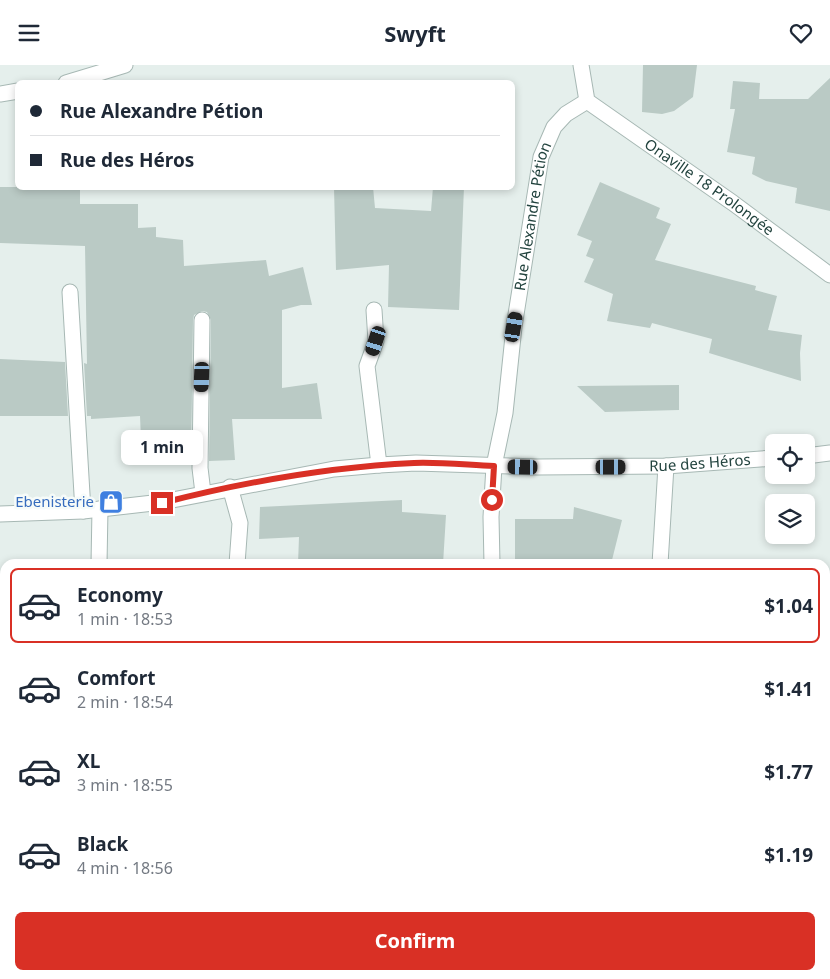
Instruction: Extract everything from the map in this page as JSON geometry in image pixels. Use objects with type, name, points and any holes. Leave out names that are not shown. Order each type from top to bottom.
[{"type":"street","points":[[76,80],[125,65]]},
{"type":"street","points":[[581,65],[587,101]]},
{"type":"street","points":[[0,94],[15,92]]},
{"type":"street","name":"Onaville 18 Prolongée","points":[[587,101],[830,275]]},
{"type":"street","name":"Rue Alexandre Pétion","points":[[492,559],[491,517],[494,466],[504,413],[514,327],[541,157],[554,127],[566,114],[587,101]]},
{"type":"street","points":[[70,292],[84,511]]},
{"type":"street","points":[[374,310],[376,341],[368,366],[379,465]]},
{"type":"street","points":[[202,320],[200,467],[203,493]]},
{"type":"street","points":[[815,455],[830,453]]},
{"type":"street","name":"Rue des Héros","points":[[0,514],[84,511],[162,503],[230,487],[334,469],[379,465],[416,463],[494,466],[666,466],[765,459]]},
{"type":"street","points":[[660,559],[666,466]]},
{"type":"street","points":[[230,487],[240,523],[237,559]]},
{"type":"street","points":[[99,559],[100,509]]},
{"type":"building","points":[[643,65],[697,65],[693,97],[674,111],[662,114],[642,112]]},
{"type":"building","points":[[830,78],[830,211],[795,203],[797,188],[766,181],[752,174],[755,157],[727,152],[735,109],[730,109],[733,81],[760,83],[759,99],[808,99]]},
{"type":"building","points":[[600,182],[660,208],[656,218],[671,224],[655,260],[756,286],[755,290],[777,296],[768,330],[802,335],[800,353],[801,381],[709,353],[712,339],[652,323],[650,328],[607,321],[613,294],[584,282],[594,259],[586,256],[592,241],[577,235]]},
{"type":"building","points":[[0,187],[15,187],[15,190],[80,190],[80,204],[138,204],[138,228],[156,227],[156,237],[183,240],[184,266],[266,260],[269,276],[303,267],[312,305],[301,305],[282,310],[282,388],[317,383],[322,419],[232,419],[235,460],[209,461],[211,320],[207,312],[202,311],[194,315],[193,320],[191,461],[142,462],[140,416],[91,419],[91,416],[87,416],[84,363],[87,364],[85,246],[0,243]]},
{"type":"building","points":[[334,190],[373,190],[375,208],[431,211],[433,190],[464,190],[459,310],[388,307],[389,265],[336,270]]},
{"type":"building","points":[[0,359],[65,362],[68,416],[0,416]]},
{"type":"building","points":[[679,385],[679,410],[605,412],[577,386]]},
{"type":"building","points":[[402,500],[402,512],[446,515],[443,559],[298,559],[299,537],[259,539],[260,507]]},
{"type":"building","points":[[574,507],[622,520],[612,559],[515,559],[515,519],[573,519]]},
{"type":"place","name":"Ebenisterie","points":[[111,502]]},
{"type":"route","points":[[162,503],[203,493],[334,469],[416,463],[494,466],[492,500]]}]
